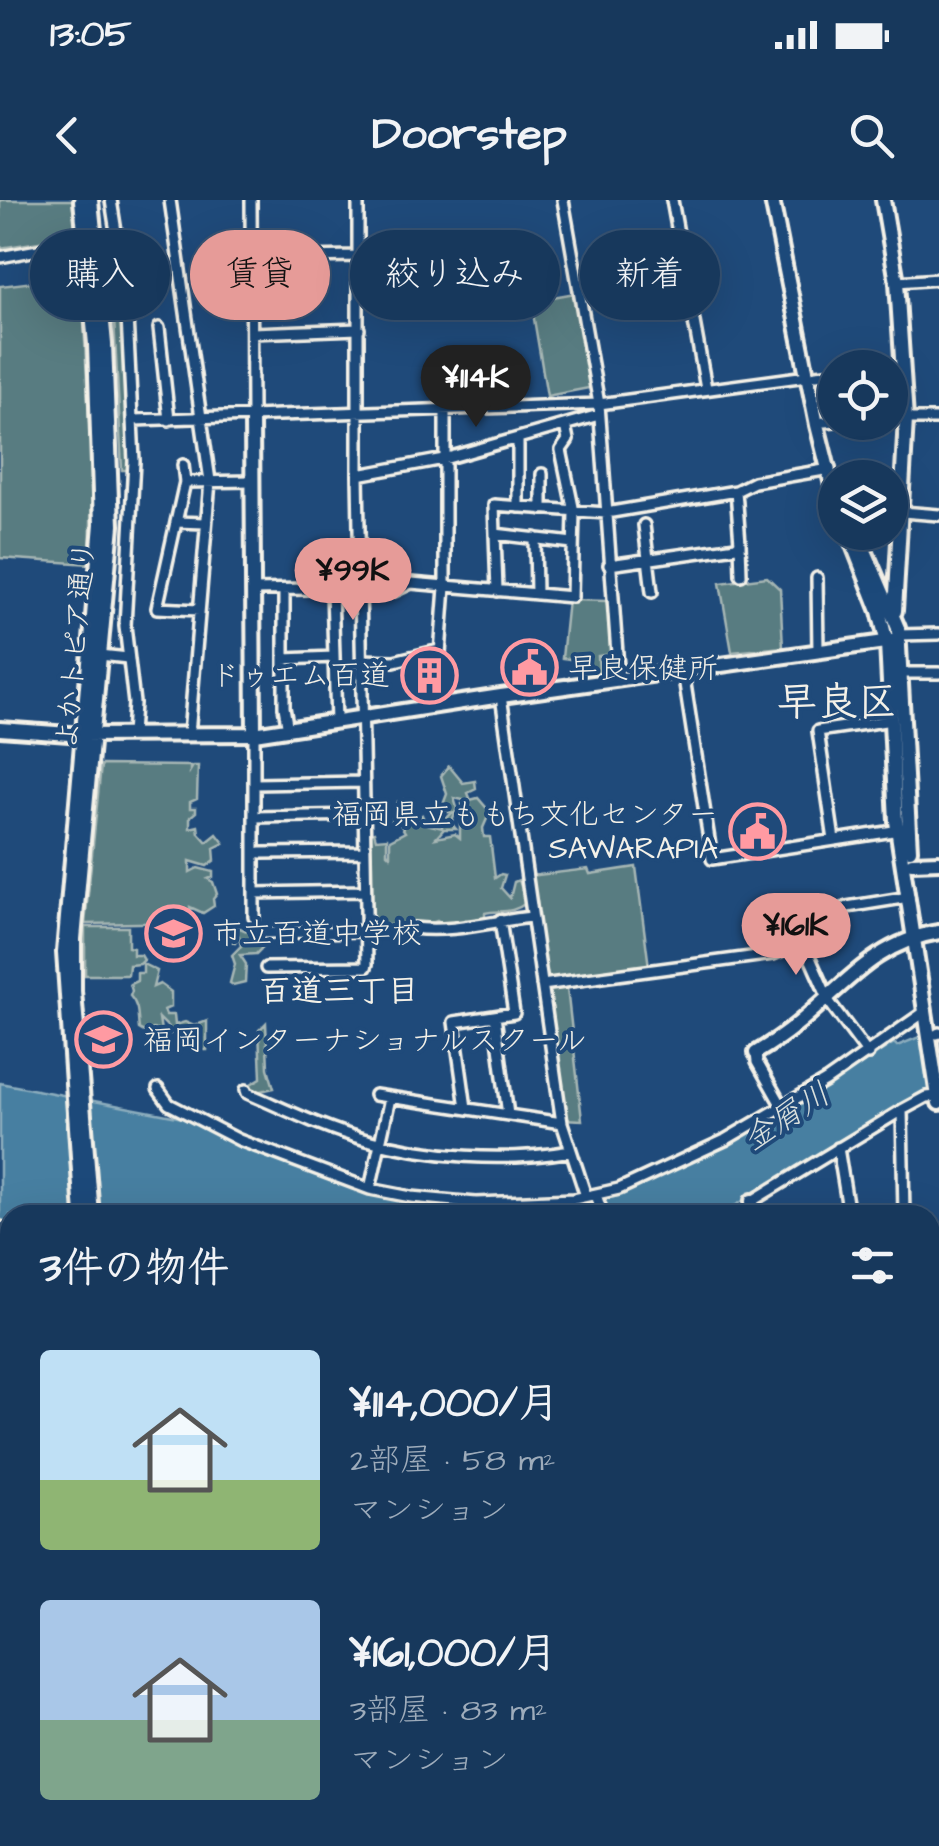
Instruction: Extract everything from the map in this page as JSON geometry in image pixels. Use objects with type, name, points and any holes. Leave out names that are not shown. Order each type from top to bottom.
[{"type":"street","name":"よかトピア通り","points":[[81,200],[85,230]]},
{"type":"street","name":"よかトピア通り","points":[[91,200],[95,230]]},
{"type":"street","points":[[110,200],[115,230]]},
{"type":"street","points":[[170,200],[210,481],[189,735]]},
{"type":"street","points":[[250,200],[251,230]]},
{"type":"street","points":[[357,230],[358,200]]},
{"type":"street","points":[[563,200],[599,410],[619,680]]},
{"type":"street","points":[[672,200],[706,388]]},
{"type":"street","points":[[772,200],[830,460]]},
{"type":"street","points":[[780,200],[818,391]]},
{"type":"street","points":[[883,200],[897,282],[896,350]]},
{"type":"street","points":[[0,257],[30,251]]},
{"type":"street","points":[[897,282],[939,279]]},
{"type":"street","name":"よかトピア通り","points":[[79,1093],[74,938],[102,524],[92,320]]},
{"type":"street","name":"よかトピア通り","points":[[87,734],[110,557],[111,479],[103,320]]},
{"type":"street","points":[[126,320],[134,478],[125,626],[134,702],[132,735]]},
{"type":"street","points":[[252,320],[254,917]]},
{"type":"street","points":[[266,968],[366,967],[359,320]]},
{"type":"street","points":[[159,328],[168,420]]},
{"type":"street","points":[[252,333],[359,329]]},
{"type":"street","points":[[134,420],[599,410],[706,388],[818,375]]},
{"type":"street","points":[[358,475],[444,459],[565,426],[599,410]]},
{"type":"street","points":[[436,707],[445,587],[444,412]]},
{"type":"street","points":[[908,419],[939,419]]},
{"type":"street","points":[[254,590],[394,591],[411,582],[572,597],[574,512],[562,450],[568,440],[565,426]]},
{"type":"street","points":[[518,439],[518,507]]},
{"type":"street","points":[[183,465],[185,482],[156,608],[198,610]]},
{"type":"street","points":[[542,474],[542,509]]},
{"type":"street","points":[[497,592],[494,505],[606,514],[736,491],[754,482],[818,474]]},
{"type":"street","points":[[111,479],[134,478]]},
{"type":"street","points":[[185,482],[253,480]]},
{"type":"street","points":[[736,491],[742,576]]},
{"type":"street","points":[[908,512],[939,515]]},
{"type":"street","points":[[176,522],[205,522]]},
{"type":"street","points":[[644,525],[652,592]]},
{"type":"street","points":[[496,534],[573,542]]},
{"type":"street","points":[[535,538],[536,594]]},
{"type":"street","points":[[609,565],[736,547],[740,542]]},
{"type":"street","points":[[855,550],[879,611],[895,639],[900,673],[903,830],[912,864],[926,1011],[936,1036]]},
{"type":"street","points":[[865,550],[895,616]]},
{"type":"street","points":[[756,1205],[838,1148],[902,1110],[939,1098],[936,1036],[909,897],[892,720],[895,550]]},
{"type":"street","points":[[818,578],[818,652]]},
{"type":"street","points":[[284,590],[288,730]]},
{"type":"street","points":[[332,590],[336,722]]},
{"type":"street","points":[[103,625],[125,626]]},
{"type":"street","points":[[0,729],[132,735],[254,734],[939,634]]},
{"type":"street","points":[[362,660],[394,661],[440,650]]},
{"type":"street","points":[[100,655],[128,658]]},
{"type":"street","points":[[284,658],[334,657]]},
{"type":"street","points":[[683,671],[712,859],[903,830]]},
{"type":"street","points":[[900,673],[939,673]]},
{"type":"street","points":[[500,696],[562,1123],[570,1151],[597,1205]]},
{"type":"street","points":[[834,840],[818,731],[892,720]]},
{"type":"street","points":[[255,784],[363,782]]},
{"type":"street","points":[[254,817],[364,815]]},
{"type":"street","points":[[260,853],[365,852]]},
{"type":"street","points":[[912,864],[939,862]]},
{"type":"street","points":[[254,893],[366,892]]},
{"type":"street","points":[[542,985],[772,954],[803,942],[836,912],[862,902],[909,897]]},
{"type":"street","points":[[413,928],[483,926],[532,917]]},
{"type":"street","points":[[466,1108],[454,1022],[514,1013],[500,920]]},
{"type":"street","points":[[265,933],[366,931]]},
{"type":"street","points":[[783,1108],[757,1062],[756,1053],[793,1028],[872,958],[919,935],[939,932]]},
{"type":"street","points":[[803,942],[826,996],[868,1054]]},
{"type":"street","points":[[158,1090],[169,1104],[238,1140],[370,1189],[411,1198],[527,1202],[619,1188],[724,1140],[868,1054],[926,1011]]},
{"type":"street","points":[[496,1016],[508,1115]]},
{"type":"street","points":[[246,1090],[343,1132],[423,1152],[469,1156],[570,1151]]},
{"type":"street","points":[[79,1093],[82,1205]]},
{"type":"street","points":[[79,1093],[91,1205]]},
{"type":"street","points":[[375,1095],[562,1123]]},
{"type":"street","points":[[370,1189],[390,1098]]},
{"type":"street","points":[[902,1110],[904,1205]]},
{"type":"street","points":[[838,1148],[847,1205]]},
{"type":"green space","points":[[0,200],[72,200],[76,230],[30,230],[30,243],[0,248]]},
{"type":"green space","points":[[30,282],[30,320],[84,320],[92,480],[90,564],[0,558],[0,286]]},
{"type":"green space","points":[[575,293],[594,387],[547,396],[534,320],[560,320],[560,296]]},
{"type":"green space","points":[[114,320],[124,320],[130,470],[122,470]]},
{"type":"green space","points":[[767,577],[780,589],[783,647],[732,652],[720,583]]},
{"type":"green space","points":[[568,600],[608,601],[611,654],[598,656],[599,673],[581,675],[577,660],[562,658]]},
{"type":"green space","points":[[101,765],[190,766],[190,771],[198,766],[197,799],[190,802],[190,808],[196,808],[196,812],[190,817],[190,828],[198,826],[207,842],[217,834],[224,843],[214,848],[215,860],[207,866],[190,861],[190,872],[198,868],[213,872],[208,879],[217,894],[214,906],[203,913],[190,907],[190,922],[85,924]]},
{"type":"green space","points":[[449,766],[463,783],[475,781],[476,789],[468,793],[467,801],[454,798],[457,808],[451,823],[456,829],[444,829],[436,838],[455,834],[460,838],[460,824],[466,822],[462,804],[470,807],[470,800],[478,798],[490,812],[483,828],[484,837],[490,837],[495,878],[505,875],[501,888],[510,898],[514,882],[519,880],[526,903],[511,910],[485,913],[485,920],[475,924],[466,920],[464,924],[369,923],[368,914],[372,912],[368,834],[374,832],[376,839],[387,838],[390,856],[390,840],[405,832],[392,821],[397,802],[403,800],[410,807],[402,811],[401,823],[405,817],[422,815],[426,824],[442,828],[452,813],[441,810],[447,794],[441,776]]},
{"type":"green space","points":[[636,867],[649,967],[545,981],[529,876],[588,869],[590,874]]},
{"type":"green space","points":[[258,924],[264,926],[262,948],[256,954],[240,955],[246,964],[245,982],[233,985],[232,955],[241,946],[239,937],[235,943],[230,942],[230,928],[233,925],[256,935]]},
{"type":"green space","points":[[85,927],[128,927],[128,947],[133,948],[133,955],[141,955],[144,960],[129,965],[128,975],[85,975]]},
{"type":"green space","points":[[143,964],[157,971],[153,987],[160,984],[171,992],[171,1007],[164,1010],[166,1015],[174,1015],[175,1025],[185,1022],[194,1026],[207,1021],[207,1050],[198,1050],[200,1039],[192,1032],[169,1034],[159,1018],[161,1031],[153,1029],[146,1033],[139,1029],[130,984],[137,981],[137,973],[143,973]]},
{"type":"green space","points":[[567,988],[582,1120],[562,1119],[544,991]]},
{"type":"green space","points":[[266,1023],[268,1068],[274,1088],[256,1092],[249,1085],[261,1078],[259,1030]]},
{"type":"water","name":"金屑川","points":[[939,1029],[939,1091],[925,1094],[850,1134],[736,1205],[554,1205],[618,1196],[787,1111],[894,1043],[897,1046]]},
{"type":"water","points":[[0,1083],[188,1119],[335,1181],[410,1202],[450,1205],[0,1205]]},
{"type":"place","name":"早良保健所","points":[[529,668]]},
{"type":"place","name":"ドゥエム百道","points":[[429,675]]},
{"type":"place","name":"福岡県立ももち文化センター SAWARAPIA","points":[[757,831]]},
{"type":"place","name":"市立百道中学校","points":[[173,933]]},
{"type":"place","name":"福岡インターナショナルスクール","points":[[104,1040]]},
{"type":"district","name":"早良区","points":[[837,701]]},
{"type":"district","name":"百道三丁目","points":[[339,990]]}]
